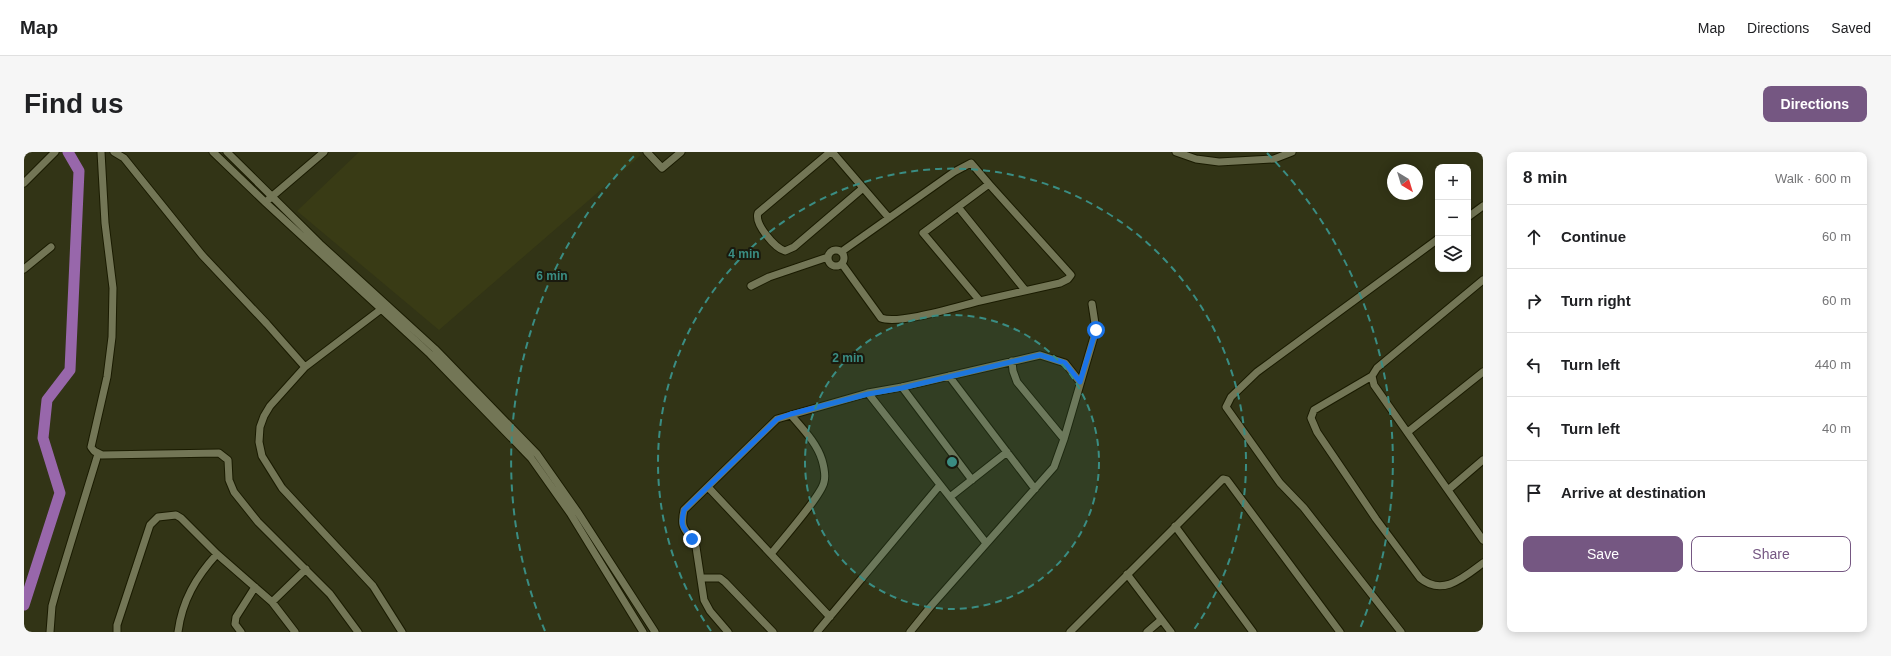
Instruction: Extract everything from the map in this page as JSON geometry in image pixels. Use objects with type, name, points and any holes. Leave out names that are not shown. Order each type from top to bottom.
[{"type":"street","points":[[24,183],[55,152]]},
{"type":"street","points":[[101,152],[105,223],[113,288],[112,337],[107,377],[91,447],[98,454],[219,454],[224,456],[228,460],[229,480],[234,492],[258,522],[306,569],[336,602],[358,632]]},
{"type":"street","points":[[114,152],[124,158],[202,254],[305,367]]},
{"type":"street","points":[[214,152],[265,202],[430,354],[531,458],[570,513],[643,632]]},
{"type":"street","points":[[226,152],[320,244],[435,349],[537,454],[577,511],[655,632]]},
{"type":"street","points":[[265,202],[324,152]]},
{"type":"street","points":[[646,152],[662,168],[681,152]]},
{"type":"street","points":[[1176,152],[1196,159],[1219,162],[1274,159],[1292,152]]},
{"type":"street","points":[[863,188],[794,246],[785,251],[780,250],[758,224],[756,218],[758,213],[829,153],[834,154],[889,218]]},
{"type":"street","points":[[751,286],[770,277],[828,257],[833,251],[841,252],[954,172],[971,163],[1071,275],[1068,279],[1060,283],[901,319],[888,320],[881,318],[842,264]]},
{"type":"street","points":[[980,301],[923,233],[989,184]]},
{"type":"street","points":[[1471,215],[1483,206]]},
{"type":"street","points":[[958,207],[1025,290]]},
{"type":"street","points":[[1401,632],[1308,512],[1280,483],[1226,407],[1231,397],[1257,372],[1435,241]]},
{"type":"street","points":[[24,269],[51,247]]},
{"type":"street","points":[[841,252],[844,259],[842,264]]},
{"type":"street","points":[[828,257],[834,266],[842,264]]},
{"type":"street","points":[[1483,280],[1377,368],[1372,376],[1314,410],[1311,418],[1317,432],[1376,519],[1420,578],[1426,583],[1437,586],[1450,585],[1459,582],[1483,563]]},
{"type":"street","points":[[910,632],[1054,467],[1064,439],[1096,330],[1092,304]]},
{"type":"street","points":[[388,305],[305,367],[270,406],[260,427],[259,442],[262,456],[282,488],[373,586],[402,632]]},
{"type":"street","points":[[728,632],[710,611],[704,600],[702,578],[696,547],[692,539],[683,529],[682,521],[684,510],[777,419],[868,394],[902,388],[1040,355],[1065,363],[1080,382]]},
{"type":"street","points":[[1012,361],[1013,371],[1017,382],[1064,439]]},
{"type":"street","points":[[1409,431],[1483,372]]},
{"type":"street","points":[[949,376],[1035,489]]},
{"type":"street","points":[[1372,376],[1374,384],[1409,431],[1483,540]]},
{"type":"street","points":[[902,388],[972,480]]},
{"type":"street","points":[[868,394],[986,544]]},
{"type":"street","points":[[771,554],[817,495],[824,483],[825,473],[822,460],[816,447],[791,414]]},
{"type":"street","points":[[950,497],[1007,452]]},
{"type":"street","points":[[50,632],[52,606],[98,454]]},
{"type":"street","points":[[1448,490],[1483,460]]},
{"type":"street","points":[[1070,632],[1219,481],[1223,479],[1227,480],[1340,632]]},
{"type":"street","points":[[817,632],[940,485]]},
{"type":"street","points":[[708,487],[830,617]]},
{"type":"street","points":[[117,632],[117,625],[147,530],[158,517],[176,515],[181,518],[217,554],[272,602],[295,632]]},
{"type":"street","points":[[1175,526],[1253,632]]},
{"type":"street","points":[[178,632],[184,607],[194,582],[217,554]]},
{"type":"street","points":[[272,602],[306,569]]},
{"type":"street","points":[[1127,574],[1171,632]]},
{"type":"street","points":[[702,578],[720,578],[773,632]]},
{"type":"street","points":[[241,632],[235,624],[236,617],[255,587]]},
{"type":"street","points":[[1147,632],[1162,620]]},
{"type":"shaded area","points":[[359,152],[638,152],[641,155],[439,330],[297,211]]},
{"type":"waterway","points":[[24,605],[60,493],[43,438],[47,400],[70,370],[79,171],[68,152]]},
{"type":"route","points":[[692,539],[683,529],[682,521],[684,510],[777,419],[868,394],[902,388],[1040,355],[1065,363],[1080,382],[1096,330]]}]
